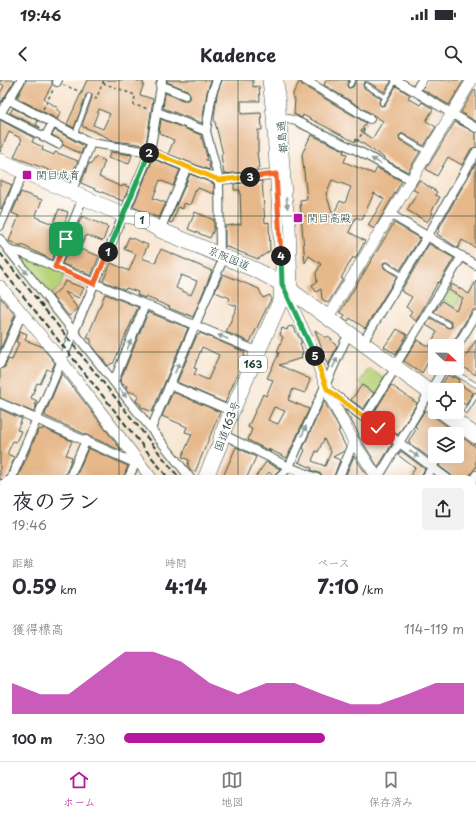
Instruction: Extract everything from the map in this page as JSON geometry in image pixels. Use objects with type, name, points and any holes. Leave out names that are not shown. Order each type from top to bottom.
[{"type":"highway","name":"京阪国道","points":[[0,161],[49,182],[122,219]]},
{"type":"highway","name":"京阪国道","points":[[0,172],[80,205],[122,219],[221,259],[263,273],[345,341],[393,370],[428,396]]},
{"type":"highway","name":"京阪国道","points":[[122,219],[130,215],[221,259]]},
{"type":"highway","name":"京阪国道","points":[[287,292],[328,317],[363,342],[393,370]]},
{"type":"highway","name":"国道163号","points":[[211,475],[224,445],[231,411],[259,352],[278,306],[287,292]]},
{"type":"highway","name":"国道163号","points":[[207,475],[220,444],[226,436],[287,292]]},
{"type":"highway","points":[[459,420],[476,426]]},
{"type":"highway","points":[[459,420],[476,436]]},
{"type":"highway","name":"163","points":[[202,475],[216,442],[226,436],[228,447],[216,475]]},
{"type":"street","points":[[21,80],[0,112],[58,144]]},
{"type":"street","points":[[151,429],[196,325],[221,259],[219,180],[206,131],[212,93],[217,80]]},
{"type":"street","name":"都島通","points":[[268,80],[276,116]]},
{"type":"street","name":"都島通","points":[[278,80],[276,116],[280,174],[290,224],[287,292]]},
{"type":"street","points":[[305,80],[370,119]]},
{"type":"street","points":[[396,80],[476,128]]},
{"type":"street","points":[[415,91],[422,80]]},
{"type":"street","points":[[328,317],[472,80]]},
{"type":"street","points":[[13,475],[150,152],[161,83],[185,95]]},
{"type":"street","points":[[9,100],[91,143],[150,152],[219,180],[280,174]]},
{"type":"street","points":[[157,112],[206,131]]},
{"type":"street","points":[[276,116],[296,121],[354,149],[411,180]]},
{"type":"street","points":[[45,137],[53,123]]},
{"type":"street","points":[[71,193],[91,143]]},
{"type":"street","points":[[363,342],[428,236],[476,152]]},
{"type":"street","points":[[160,230],[187,167]]},
{"type":"street","points":[[0,226],[20,180]]},
{"type":"street","points":[[55,267],[80,205]]},
{"type":"street","points":[[390,214],[476,265]]},
{"type":"street","points":[[0,239],[188,475]]},
{"type":"street","points":[[10,251],[22,253],[259,352]]},
{"type":"street","points":[[364,418],[462,256]]},
{"type":"street","points":[[0,286],[62,360],[136,461],[148,475]]},
{"type":"street","points":[[287,292],[310,344],[331,399],[354,442],[375,475]]},
{"type":"street","points":[[114,381],[145,305]]},
{"type":"street","points":[[0,364],[22,313]]},
{"type":"street","points":[[461,339],[476,315]]},
{"type":"street","points":[[281,475],[289,467],[345,341]]},
{"type":"street","points":[[170,385],[231,411]]},
{"type":"street","points":[[326,386],[364,418],[443,475]]},
{"type":"street","points":[[380,475],[398,443],[428,402]]},
{"type":"street","points":[[0,403],[136,461]]},
{"type":"street","points":[[226,436],[303,475]]},
{"type":"street","points":[[71,475],[86,440]]},
{"type":"street","points":[[340,475],[354,442]]},
{"type":"street","points":[[130,475],[136,461]]},
{"type":"street","points":[[427,475],[435,463]]},
{"type":"lane","points":[[350,85],[353,80]]},
{"type":"lane","points":[[382,103],[396,80]]},
{"type":"lane","points":[[366,86],[385,97]]},
{"type":"lane","points":[[75,134],[89,96]]},
{"type":"lane","points":[[402,137],[427,152]]},
{"type":"lane","points":[[386,265],[403,276]]},
{"type":"lane","points":[[428,312],[449,325]]},
{"type":"lane","points":[[458,375],[476,385]]},
{"type":"lane","points":[[459,420],[476,395]]},
{"type":"path","points":[[40,115],[58,81],[96,99],[104,80]]},
{"type":"path","points":[[103,83],[136,95],[134,105],[157,112]]},
{"type":"path","points":[[354,149],[370,119]]},
{"type":"green space","points":[[24,256],[65,273],[60,287],[50,296],[21,261]]},
{"type":"green space","points":[[447,289],[461,298],[455,308],[441,299]]},
{"type":"green space","points":[[369,368],[386,380],[377,394],[359,383]]},
{"type":"building","points":[[0,80],[15,80],[0,104],[0,93],[4,86],[0,83]]},
{"type":"building","points":[[26,80],[52,80],[52,85],[44,99],[58,108],[57,110],[61,112],[57,119],[17,98]]},
{"type":"building","points":[[87,80],[135,80],[144,83],[140,95],[153,99],[146,145],[115,141],[82,126],[92,97],[92,94],[90,93],[86,95],[74,128],[67,124]],"holes":[[[99,109],[110,114],[103,129],[93,125]]]},
{"type":"building","points":[[167,80],[211,80],[207,92],[202,123],[163,108],[165,93],[183,100],[188,100],[190,97],[187,90],[167,82]]},
{"type":"building","points":[[222,80],[253,80],[253,87],[259,86],[260,101],[241,101],[241,114],[261,113],[262,130],[258,130],[257,152],[259,168],[257,168],[257,171],[224,174],[221,155],[223,154],[214,118],[217,94]]},
{"type":"building","points":[[326,80],[349,80],[347,85],[348,88],[350,88],[353,87],[356,80],[391,80],[384,92],[368,82],[364,82],[363,85],[364,88],[381,98],[379,103],[381,106],[385,105],[396,86],[410,95],[408,98],[420,105],[422,102],[433,109],[426,121],[436,127],[424,146],[403,134],[399,136],[400,140],[420,152],[408,172],[387,161],[356,139],[355,142],[303,115],[302,118],[294,114],[295,99],[293,99],[293,93],[300,81],[302,85],[366,123],[361,131],[372,139],[383,121],[324,85]]},
{"type":"building","points":[[427,80],[464,80],[449,105],[422,89]]},
{"type":"building","points":[[475,89],[476,90],[476,122],[461,112]]},
{"type":"building","points":[[13,108],[38,121],[36,125],[40,128],[10,113]]},
{"type":"building","points":[[161,119],[201,135],[207,157],[206,160],[208,161],[210,168],[209,170],[168,154],[174,140],[159,133]]},
{"type":"building","points":[[0,120],[34,138],[32,142],[43,147],[42,150],[54,155],[55,152],[78,161],[70,178],[14,157],[22,139],[9,132],[0,152]]},
{"type":"building","points":[[455,122],[476,133],[476,147],[471,149],[462,165],[448,157],[437,176],[426,169]]},
{"type":"building","points":[[55,130],[84,146],[81,154],[63,145],[62,141],[52,135]]},
{"type":"building","points":[[311,135],[344,150],[343,153],[347,154],[344,162],[374,174],[377,168],[402,181],[374,229],[368,225],[384,199],[374,193],[362,220],[356,217],[349,232],[365,241],[355,259],[353,257],[341,278],[343,279],[328,303],[322,299],[321,289],[316,292],[312,285],[317,282],[316,273],[321,264],[309,256],[305,263],[300,200],[307,199],[302,154]],"holes":[[[332,180],[351,187],[345,203],[340,201],[333,215],[326,194]]]},
{"type":"building","points":[[111,152],[132,155],[129,164],[108,158]]},
{"type":"building","points":[[96,157],[105,161],[99,177],[122,187],[123,185],[129,187],[123,201],[81,183],[89,163],[91,164]]},
{"type":"building","points":[[153,159],[180,170],[173,186],[160,180],[153,198],[166,203],[159,218],[133,207]]},
{"type":"building","points":[[476,163],[476,248],[462,240],[458,248],[437,234]]},
{"type":"building","points":[[190,174],[214,184],[214,194],[198,188],[197,190],[196,189],[190,205],[184,203],[183,209],[178,207],[172,223],[169,222]]},
{"type":"building","points":[[0,180],[12,185],[1,209],[0,208]]},
{"type":"building","points":[[419,180],[437,192],[435,195],[440,197],[427,222],[407,210],[418,192],[413,190]]},
{"type":"building","points":[[262,181],[265,223],[269,222],[270,251],[258,259],[225,246],[225,226],[241,224],[240,190],[234,190],[234,184]]},
{"type":"building","points":[[21,192],[42,200],[35,217],[53,224],[59,209],[68,212],[65,222],[67,223],[52,260],[22,245],[21,247],[9,241],[19,216],[12,213]]},
{"type":"building","points":[[195,212],[214,220],[214,229],[210,238],[188,229]]},
{"type":"building","points":[[82,216],[108,227],[103,241],[86,235],[80,249],[99,256],[91,276],[85,272],[62,264]]},
{"type":"building","points":[[394,223],[420,238],[400,270],[388,262],[383,263],[384,268],[397,276],[365,328],[350,318],[348,321],[343,318],[345,315],[340,312]]},
{"type":"building","points":[[129,237],[148,245],[142,258],[155,263],[161,249],[212,271],[193,317],[146,297],[137,295],[138,292],[126,288],[125,290],[103,281],[111,263],[129,271],[136,254],[124,249]],"holes":[[[181,275],[197,281],[191,295],[176,288]]]},
{"type":"building","points":[[429,244],[454,258],[439,283],[438,282],[416,321],[409,316],[412,311],[406,307],[412,297],[401,291]]},
{"type":"building","points":[[223,274],[259,289],[263,298],[270,295],[271,299],[250,342],[226,332],[237,306],[228,303],[230,298],[215,292]]},
{"type":"building","points":[[65,281],[84,288],[79,298],[65,292],[78,309],[69,316],[52,296],[62,287]]},
{"type":"building","points":[[476,281],[476,308],[471,312],[455,339],[433,339],[437,332],[426,325],[431,318],[448,328],[452,327],[451,322],[434,312],[442,301],[456,310],[463,298],[449,290],[452,284],[469,294]]},
{"type":"building","points":[[105,294],[138,307],[113,364],[112,363],[108,366],[91,344],[91,339],[87,338]]},
{"type":"building","points":[[0,297],[15,315],[0,350]]},
{"type":"building","points":[[148,312],[188,328],[152,412],[141,407],[141,405],[136,401],[139,395],[128,391],[126,389],[127,386],[122,384],[120,381]]},
{"type":"building","points":[[293,326],[302,343],[300,343],[303,354],[301,355],[302,358],[279,365],[310,380],[305,393],[293,389],[288,400],[309,409],[287,458],[268,449],[271,452],[248,440],[252,429],[248,427],[263,394],[266,396],[273,380],[267,378],[279,353],[277,352],[283,337],[280,335],[282,328],[287,330],[288,327]],"holes":[[[274,407],[285,411],[278,424],[268,420]]]},
{"type":"building","points":[[397,329],[407,335],[396,354],[384,347]]},
{"type":"building","points":[[315,330],[326,338],[328,336],[337,346],[328,366]]},
{"type":"building","points":[[20,331],[27,334],[25,340],[41,346],[55,363],[51,371],[47,369],[40,384],[37,383],[31,398],[37,401],[35,405],[37,405],[33,412],[0,398],[0,369],[5,367],[8,359],[12,360],[19,343],[16,342]]},
{"type":"building","points":[[200,333],[245,352],[245,356],[225,403],[177,382],[197,335]],"holes":[[[202,347],[219,355],[208,380],[194,374],[197,369],[194,368]]]},
{"type":"building","points":[[417,340],[428,346],[428,362],[422,373],[404,361]]},
{"type":"building","points":[[476,340],[476,375],[464,368],[464,359]]},
{"type":"building","points":[[62,373],[122,451],[45,416]]},
{"type":"building","points":[[448,375],[453,378],[454,376],[460,380],[458,383],[443,383]]},
{"type":"building","points":[[362,385],[374,393],[363,409],[351,400]]},
{"type":"building","points":[[391,385],[417,403],[398,435],[372,416]]},
{"type":"building","points":[[464,387],[473,393],[466,405],[464,404]]},
{"type":"building","points":[[173,392],[220,412],[195,472],[188,466],[189,460],[182,457],[192,434],[185,432],[187,427],[162,416]]},
{"type":"building","points":[[324,401],[340,430],[338,431],[346,447],[344,451],[333,457],[340,460],[334,475],[322,475],[311,470],[312,468],[298,462],[300,461],[305,450],[303,448]],"holes":[[[324,439],[331,452],[325,466],[312,461],[316,451],[318,452]]]},
{"type":"building","points":[[0,409],[22,419],[17,430],[21,431],[16,442],[13,441],[7,454],[14,457],[7,475],[0,475]]},
{"type":"building","points":[[344,409],[392,444],[378,467],[358,435],[359,434]]},
{"type":"building","points":[[425,410],[428,412],[428,419],[438,419],[449,427],[428,427],[428,457],[408,442],[417,428],[415,426]]},
{"type":"building","points":[[43,428],[72,441],[66,455],[72,457],[65,475],[19,475],[39,429],[42,430]]},
{"type":"building","points":[[464,439],[476,447],[476,467],[470,475],[451,475],[439,466],[440,463],[464,463]]},
{"type":"building","points":[[236,447],[256,457],[248,475],[224,475]]},
{"type":"building","points":[[88,448],[128,466],[125,475],[77,475]]},
{"type":"building","points":[[401,451],[425,469],[421,475],[411,475],[415,468],[398,455]]},
{"type":"building","points":[[354,456],[367,475],[346,475]]},
{"type":"building","points":[[266,462],[280,469],[274,475],[269,472],[266,475],[257,475]]},
{"type":"railway","points":[[0,253],[177,475]]},
{"type":"railway","points":[[0,267],[166,475]]},
{"type":"place","name":"関目成育","points":[[27,175]]},
{"type":"place","name":"関目高殿","points":[[298,218]]},
{"type":"route","points":[[66,239],[55,267],[94,284],[150,152],[219,180],[276,174],[282,284],[310,344],[327,389],[378,428]]}]
